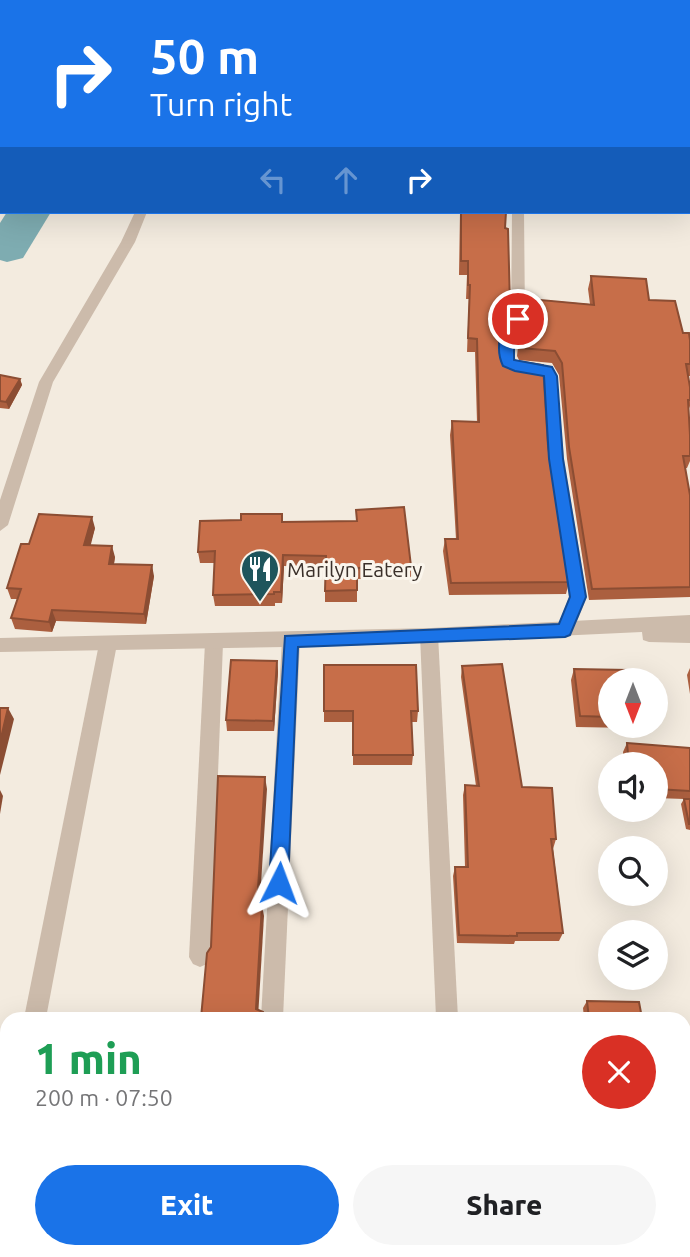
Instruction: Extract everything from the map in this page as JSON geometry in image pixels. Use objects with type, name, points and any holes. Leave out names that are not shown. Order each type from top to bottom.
[{"type":"street","points":[[0,525],[46,382],[128,242],[140,214]]},
{"type":"street","points":[[518,214],[518,319],[508,330],[506,356],[508,363],[515,367],[547,370],[550,376],[556,459],[578,597],[565,631]]},
{"type":"street","points":[[0,645],[214,643],[565,631],[690,622]]},
{"type":"street","points":[[565,631],[690,636]]},
{"type":"street","points":[[429,635],[447,1012]]},
{"type":"street","points":[[272,1012],[290,640]]},
{"type":"street","points":[[200,957],[214,643]]},
{"type":"street","points":[[36,1012],[108,644]]},
{"type":"building","points":[[461,214],[506,214],[510,305],[499,325],[499,345],[503,355],[511,360],[543,365],[548,446],[569,582],[451,583],[445,539],[458,539],[452,421],[479,422],[477,339],[468,338],[468,261],[461,261]]},
{"type":"building","points":[[591,276],[646,279],[649,300],[675,301],[683,333],[689,333],[690,364],[686,364],[690,387],[690,456],[683,456],[690,495],[690,587],[592,589],[569,447],[562,363],[555,351],[521,348],[519,344],[520,328],[530,299],[594,305]]},
{"type":"building","points":[[0,375],[20,379],[6,402],[0,401]]},
{"type":"building","points":[[404,507],[411,566],[357,568],[357,590],[325,591],[326,556],[283,555],[281,592],[213,595],[215,551],[198,552],[200,521],[241,520],[241,514],[282,514],[282,522],[357,521],[356,510]]},
{"type":"building","points":[[39,514],[92,517],[84,545],[112,546],[109,564],[152,565],[144,614],[52,610],[49,622],[11,618],[21,589],[7,588],[21,544],[29,544]]},
{"type":"building","points":[[231,660],[277,661],[273,721],[226,720]]},
{"type":"building","points":[[502,664],[522,787],[552,788],[556,839],[551,839],[563,933],[517,933],[517,936],[459,935],[455,867],[468,867],[465,785],[479,786],[462,666]]},
{"type":"building","points":[[324,665],[416,665],[418,711],[411,711],[413,755],[353,755],[353,711],[324,711]]},
{"type":"building","points":[[574,669],[598,669],[598,717],[580,716]]},
{"type":"building","points":[[0,708],[8,708],[0,742]]},
{"type":"building","points":[[627,743],[690,748],[690,791],[668,790],[668,752],[628,752]]},
{"type":"building","points":[[218,776],[265,777],[257,905],[262,905],[256,1009],[263,1012],[202,1012],[207,953],[211,947]]},
{"type":"building","points":[[684,799],[690,799],[690,824],[689,824]]},
{"type":"building","points":[[587,1001],[639,1002],[641,1012],[588,1012]]},
{"type":"waterway","points":[[7,248],[28,214]]},
{"type":"place","name":"Marilyn Eatery","points":[[260,603]]},
{"type":"route","points":[[279,883],[290,640],[565,631],[578,597],[556,459],[550,376],[547,370],[515,367],[508,363],[508,330],[518,319]]}]
